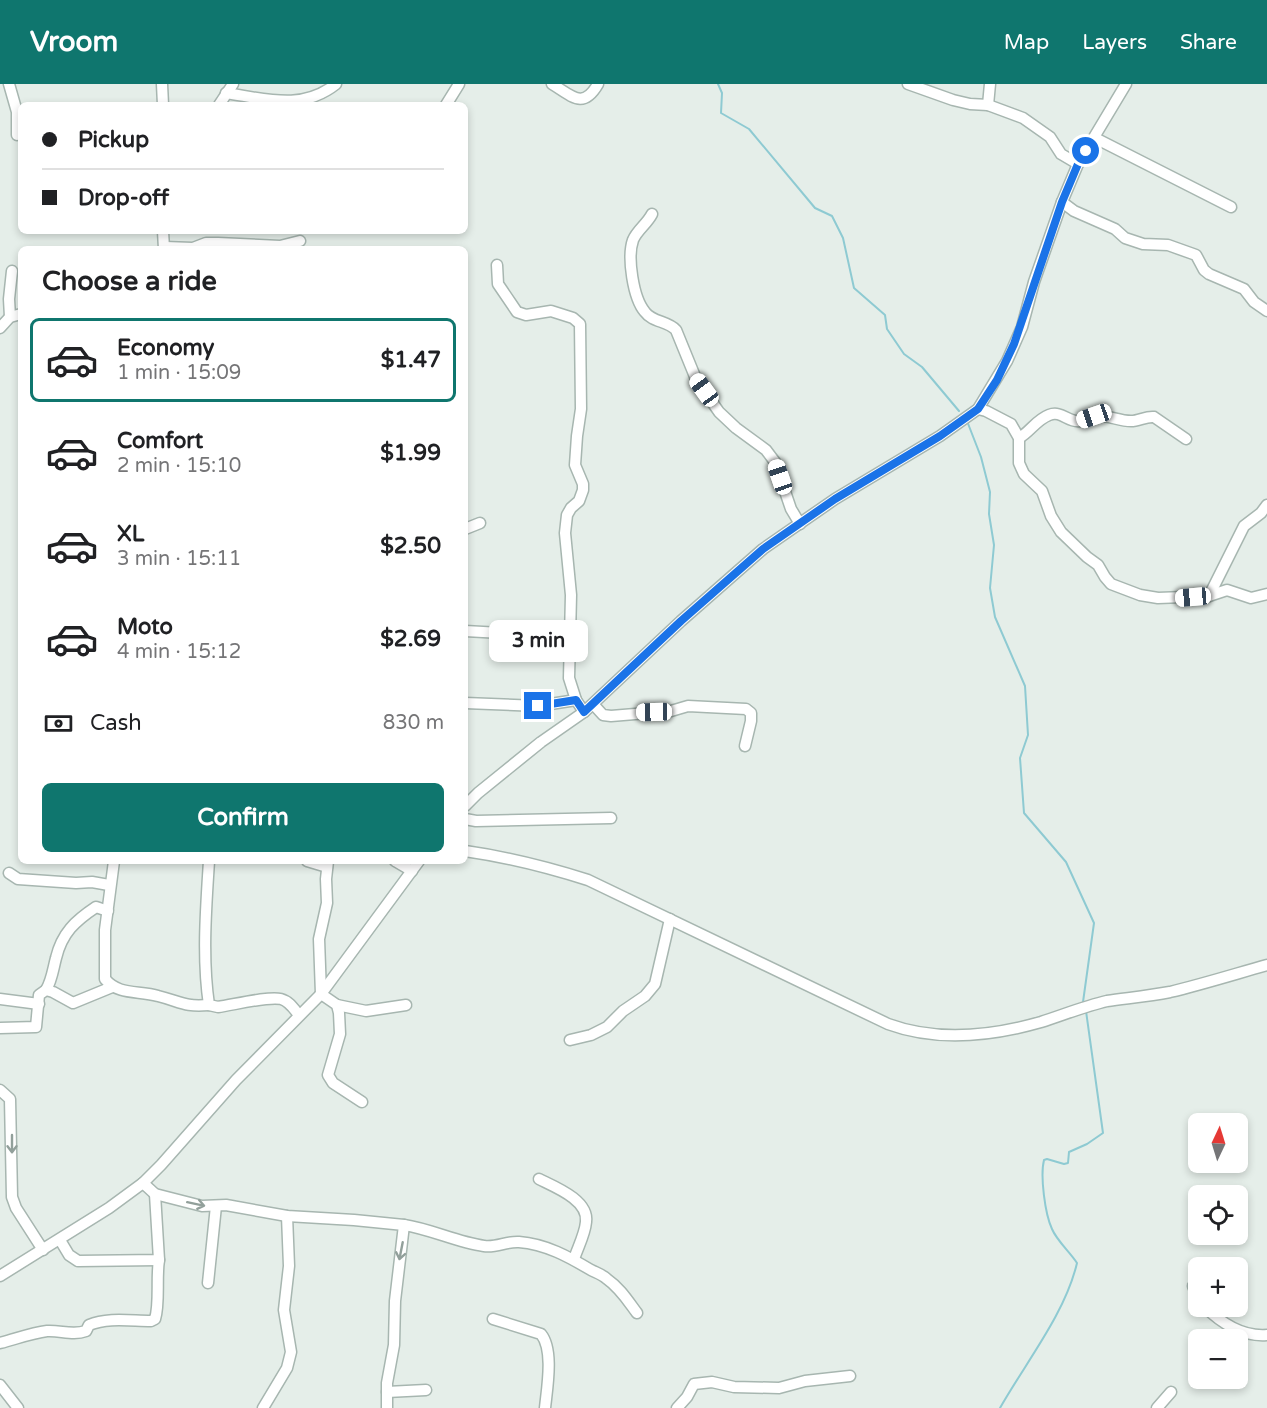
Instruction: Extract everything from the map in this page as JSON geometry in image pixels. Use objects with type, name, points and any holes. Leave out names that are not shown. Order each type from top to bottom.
[{"type":"street","points":[[162,84],[163,102]]},
{"type":"street","points":[[221,102],[230,89],[279,102],[303,100],[322,95],[336,84]]},
{"type":"street","points":[[448,102],[459,84]]},
{"type":"street","points":[[552,84],[581,99],[591,95],[598,84]]},
{"type":"street","points":[[908,84],[952,100],[988,105],[1023,118],[1050,137],[1061,154],[1078,164]]},
{"type":"street","points":[[988,105],[990,84]]},
{"type":"street","points":[[468,803],[541,742],[584,712],[728,579],[780,536],[835,499],[940,436],[978,409],[1007,361],[1022,327],[1034,282],[1078,164],[1126,84]]},
{"type":"street","points":[[6,87],[17,112],[17,135]]},
{"type":"street","points":[[1095,138],[1231,207]]},
{"type":"street","points":[[1062,202],[1074,211],[1108,225],[1125,238],[1135,242],[1168,245],[1196,255],[1204,270],[1209,274],[1244,289],[1254,302],[1267,311]]},
{"type":"street","points":[[652,214],[636,235],[632,247],[632,281],[643,309],[649,315],[671,325],[676,330],[696,379],[719,412],[766,450],[775,462],[791,509],[800,524]]},
{"type":"street","points":[[198,246],[206,243],[280,246],[300,241]]},
{"type":"street","points":[[497,265],[498,284],[517,312],[526,315],[541,312],[560,313],[573,318],[580,324],[581,409],[575,465],[583,484],[583,490],[579,501],[567,515],[565,533],[571,595],[568,668],[576,700],[584,712]]},
{"type":"street","points":[[0,328],[16,315],[9,299],[12,271]]},
{"type":"street","points":[[978,409],[1011,424],[1018,438],[1019,463],[1024,474],[1042,491],[1050,516],[1061,532],[1098,565],[1111,584],[1140,596],[1158,598],[1209,596],[1227,590],[1251,598],[1267,594]]},
{"type":"street","points":[[1018,438],[1026,434],[1041,419],[1056,414],[1079,421],[1094,416],[1134,421],[1149,416],[1186,439]]},
{"type":"street","points":[[1209,596],[1244,526],[1262,513],[1267,505]]},
{"type":"street","points":[[468,528],[480,523]]},
{"type":"street","points":[[468,631],[571,637]]},
{"type":"street","points":[[468,703],[538,706],[576,700]]},
{"type":"street","points":[[592,704],[603,715],[611,716],[671,711],[688,706],[746,709],[751,713],[751,721],[745,746]]},
{"type":"street","points":[[468,820],[611,818]]},
{"type":"street","points":[[468,851],[499,855],[588,880],[888,1024],[905,1030],[936,1035],[965,1036],[1037,1023],[1106,1002],[1173,991],[1267,965]]},
{"type":"street","points":[[113,864],[105,930],[105,980],[112,987],[123,991],[157,995],[188,1006],[218,1007],[273,998],[282,999],[289,1003],[299,1015]]},
{"type":"street","points":[[209,864],[206,929],[209,1005]]},
{"type":"street","points":[[321,994],[319,939],[327,903],[327,864]]},
{"type":"street","points":[[400,864],[412,871]]},
{"type":"street","points":[[0,1276],[110,1208],[143,1183],[236,1080],[321,994],[417,864]]},
{"type":"street","points":[[9,873],[18,879],[92,882],[109,885]]},
{"type":"street","points":[[0,1028],[36,1027],[39,995],[46,990],[50,982],[58,947],[68,929],[96,907],[108,911]]},
{"type":"street","points":[[570,1040],[591,1035],[607,1027],[623,1011],[645,996],[655,984],[670,919]]},
{"type":"street","points":[[46,990],[74,1003],[112,987]]},
{"type":"street","points":[[321,994],[337,1005],[366,1011],[406,1005]]},
{"type":"street","points":[[0,999],[39,1004]]},
{"type":"street","points":[[337,1005],[340,1034],[328,1075],[333,1083],[362,1102]]},
{"type":"street","points":[[0,1090],[10,1099],[5,1189],[43,1250]]},
{"type":"street","points":[[538,1179],[576,1201],[586,1215],[586,1224],[574,1259]]},
{"type":"street","points":[[143,1183],[155,1194],[202,1206],[226,1205],[287,1216],[404,1225],[485,1246],[523,1242],[548,1248],[574,1259],[606,1278],[623,1293],[637,1314]]},
{"type":"street","points":[[0,1343],[44,1332],[81,1333],[96,1322],[155,1319],[159,1260],[155,1194]]},
{"type":"street","points":[[208,1283],[216,1206]]},
{"type":"street","points":[[263,1408],[287,1368],[291,1352],[284,1310],[289,1266],[287,1216]]},
{"type":"street","points":[[387,1408],[394,1345],[395,1301],[404,1225]]},
{"type":"street","points":[[60,1240],[69,1256],[78,1261],[159,1260]]},
{"type":"street","points":[[1214,1317],[1225,1325],[1241,1331],[1267,1335]]},
{"type":"street","points":[[493,1319],[541,1334],[546,1340],[548,1351],[545,1408]]},
{"type":"street","points":[[677,1408],[687,1397],[694,1384],[712,1382],[734,1387],[779,1388],[805,1381],[850,1376]]},
{"type":"street","points":[[0,1385],[18,1408]]},
{"type":"street","points":[[387,1392],[426,1390]]},
{"type":"street","points":[[1157,1408],[1171,1392]]},
{"type":"waterway","points":[[718,84],[722,93],[721,113],[749,129],[815,208],[832,216],[843,238],[854,288],[885,315],[887,329],[904,354],[922,367],[959,411]]},
{"type":"waterway","points":[[967,421],[981,457],[990,492],[989,514],[994,545],[990,588],[995,617],[1025,686],[1028,735],[1020,758],[1024,813],[1066,862],[1094,923],[1083,1002]]},
{"type":"waterway","points":[[1000,1408],[1064,1301],[1077,1263],[1057,1238],[1049,1222],[1045,1205],[1043,1175],[1044,1160],[1068,1163],[1069,1152],[1103,1133],[1086,1011]]},
{"type":"route","points":[[538,706],[556,705],[576,700],[584,712],[681,621],[763,549],[835,499],[940,436],[978,409],[997,380],[1022,327],[1034,282],[1062,202],[1086,151]]}]
